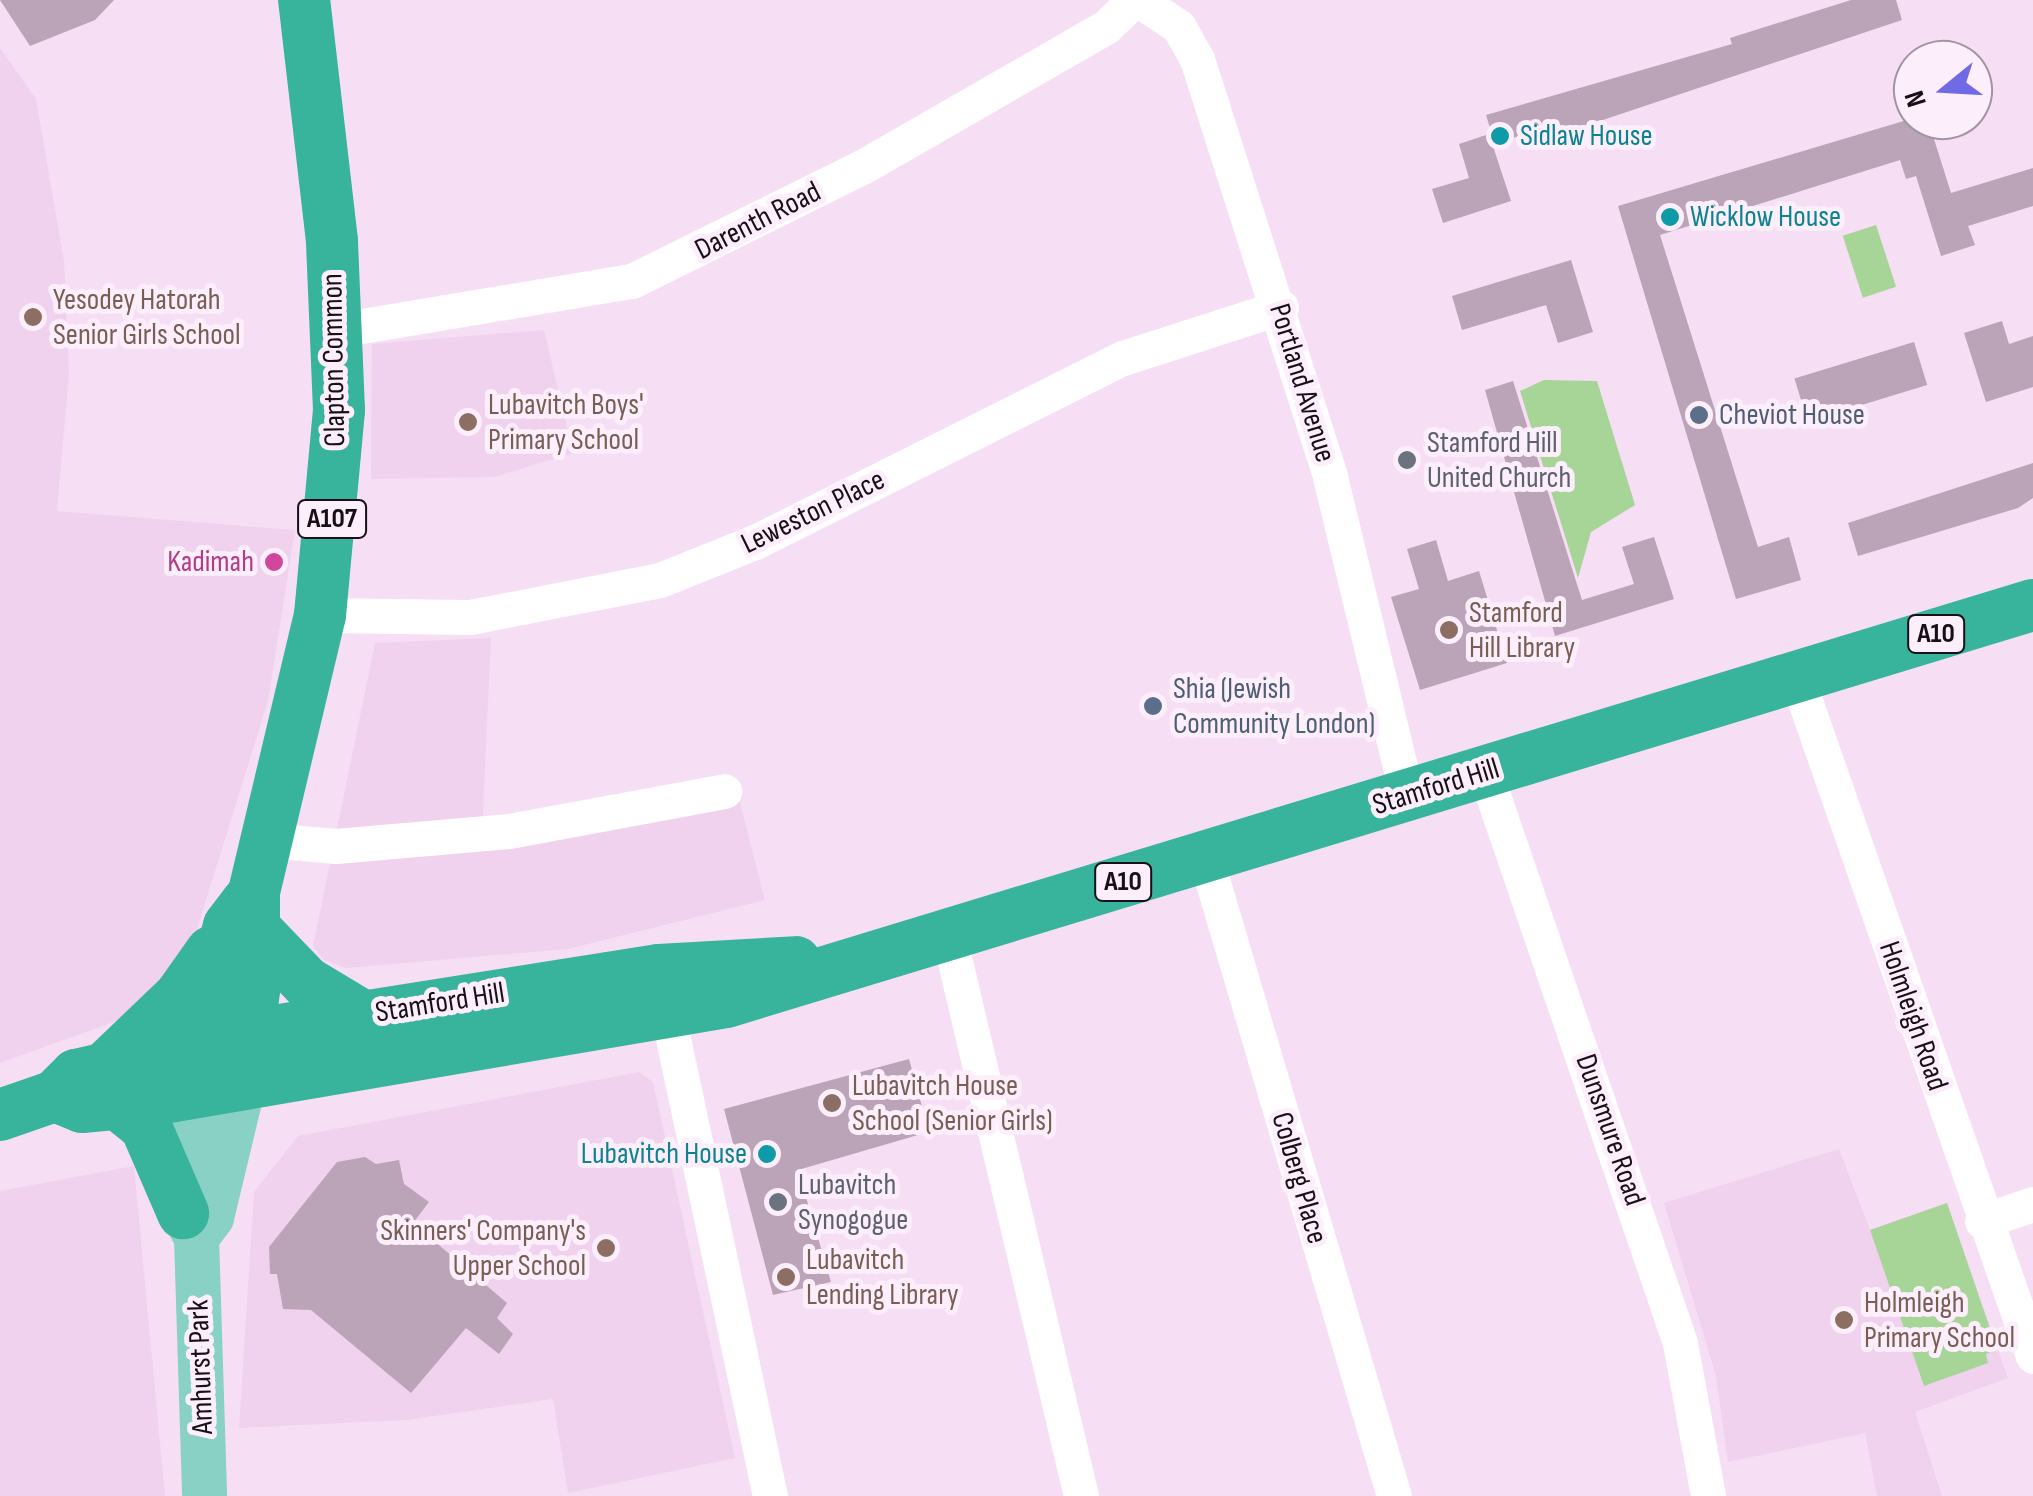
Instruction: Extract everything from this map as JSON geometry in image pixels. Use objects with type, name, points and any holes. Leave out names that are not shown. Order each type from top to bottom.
[{"type":"highway","name":"Clapton Common","points":[[221,1065],[246,916],[320,614],[340,410],[338,330],[304,0]]},
{"type":"highway","name":"Stamford Hill","points":[[0,1115],[55,1096],[76,1075],[111,1086],[838,963],[1206,859],[2033,605]]},
{"type":"highway","points":[[246,916],[306,982],[362,1016]]},
{"type":"highway","name":"A107","points":[[190,1225],[146,1127],[111,1086],[246,916]]},
{"type":"highway","name":"Stamford Hill","points":[[221,1065],[362,1016],[522,1015]]},
{"type":"main road","name":"Amhurst Park","points":[[204,1496],[190,1225],[212,1217],[221,1065]]},
{"type":"street","name":"Darenth Road","points":[[338,330],[632,282],[864,166],[1149,2]]},
{"type":"street","name":"Portland Avenue","points":[[1149,2],[1197,58],[1281,308],[1407,795]]},
{"type":"street","name":"Leweston Place","points":[[320,614],[470,617],[660,580],[755,542],[1123,358],[1281,308]]},
{"type":"street","name":"Holmleigh Road","points":[[1796,675],[1982,1222],[2033,1356]]},
{"type":"street","name":"Dunsmure Road","points":[[1485,772],[1675,1329],[1708,1496]]},
{"type":"street","points":[[267,840],[336,846],[510,831],[724,791]]},
{"type":"street","name":"Colberg Place","points":[[1206,859],[1394,1496]]},
{"type":"street","points":[[948,932],[1081,1496]]},
{"type":"street","points":[[663,993],[770,1496]]},
{"type":"street","points":[[1982,1222],[2033,1204]]},
{"type":"shaded area","points":[[0,48],[36,99],[64,261],[69,374],[57,511],[295,530],[268,701],[194,939],[172,979],[125,1018],[0,1063]]},
{"type":"shaded area","name":"Lubavitch Boys' Primary School","points":[[544,330],[573,453],[494,477],[371,479],[372,344]]},
{"type":"shaded area","points":[[491,638],[483,813],[491,837],[739,799],[765,900],[568,949],[346,968],[324,960],[313,946],[375,643]]},
{"type":"shaded area","points":[[639,1072],[653,1082],[735,1458],[568,1493],[553,1399],[406,1420],[239,1428],[254,1192],[298,1136]]},
{"type":"shaded area","name":"Holmleigh Primary School","points":[[1839,1149],[1870,1230],[1947,1203],[2008,1378],[1915,1412],[1942,1496],[1877,1496],[1865,1433],[1728,1462],[1716,1376],[1664,1203]]},
{"type":"shaded area","points":[[134,1166],[165,1496],[0,1496],[0,1191]]},
{"type":"green space","points":[[1876,225],[1896,287],[1863,298],[1843,236]]},
{"type":"green space","points":[[1544,380],[1597,381],[1635,505],[1591,532],[1578,578],[1520,391]]},
{"type":"green space","points":[[1947,1203],[1997,1349],[1986,1354],[1988,1363],[1924,1386],[1870,1230]]},
{"type":"building","points":[[0,0],[114,0],[95,20],[30,46]]},
{"type":"building","points":[[1851,0],[1896,0],[1902,20],[1546,139],[1543,128],[1495,144],[1486,115],[1732,44],[1730,38]]},
{"type":"building","points":[[1893,124],[1893,140],[1934,140],[1951,193],[2033,168],[2033,206],[1968,226],[1975,245],[1941,256],[1916,176],[1906,179],[1900,160],[1660,235],[1758,547],[1789,537],[1801,580],[1736,599],[1618,206]]},
{"type":"building","points":[[1489,134],[1511,201],[1443,223],[1432,189],[1469,178],[1459,144]]},
{"type":"building","points":[[1571,260],[1593,332],[1558,343],[1546,305],[1462,330],[1452,296]]},
{"type":"building","points":[[2002,321],[2009,344],[2033,336],[2033,387],[1986,402],[1964,333]]},
{"type":"building","points":[[1914,342],[1927,385],[1808,422],[1794,379]]},
{"type":"building","points":[[1513,381],[1582,600],[1634,584],[1622,547],[1654,537],[1674,599],[1555,636],[1485,390]]},
{"type":"building","points":[[2033,463],[2033,498],[2018,508],[1858,556],[1848,523]]},
{"type":"building","name":"Stamford Hill Library","points":[[1436,540],[1448,581],[1479,571],[1507,663],[1420,690],[1391,597],[1419,589],[1407,549]]},
{"type":"building","name":"Lubavitch House","points":[[909,1059],[926,1121],[915,1124],[918,1135],[798,1170],[831,1282],[773,1295],[724,1109]]},
{"type":"building","points":[[365,1157],[376,1164],[399,1160],[404,1184],[429,1202],[413,1223],[507,1303],[497,1318],[513,1334],[499,1354],[466,1328],[411,1393],[311,1310],[283,1309],[277,1274],[270,1274],[269,1247],[337,1162]]},
{"type":"place","name":"Sidlaw House","points":[[1500,136]]},
{"type":"place","name":"Wicklow House","points":[[1670,217]]},
{"type":"place","name":"Yesodey Hatorah Senior Girls School","points":[[33,317]]},
{"type":"place","name":"Cheviot House","points":[[1699,415]]},
{"type":"place","name":"Lubavitch Boys' Primary School","points":[[468,422]]},
{"type":"place","name":"Stamford Hill United Church","points":[[1407,460]]},
{"type":"place","name":"Kadimah","points":[[274,562]]},
{"type":"place","name":"Stamford Hill Library","points":[[1449,630]]},
{"type":"place","name":"Shia (Jewish Community London)","points":[[1153,706]]},
{"type":"place","name":"Lubavitch House School (Senior Girls)","points":[[832,1103]]},
{"type":"place","name":"Lubavitch House","points":[[767,1154]]},
{"type":"place","name":"Lubavitch Synogogue","points":[[778,1202]]},
{"type":"place","name":"Skinners' Company's Upper School","points":[[606,1248]]},
{"type":"place","name":"Lubavitch Lending Library","points":[[786,1277]]},
{"type":"place","name":"Holmleigh Primary School","points":[[1844,1320]]}]
